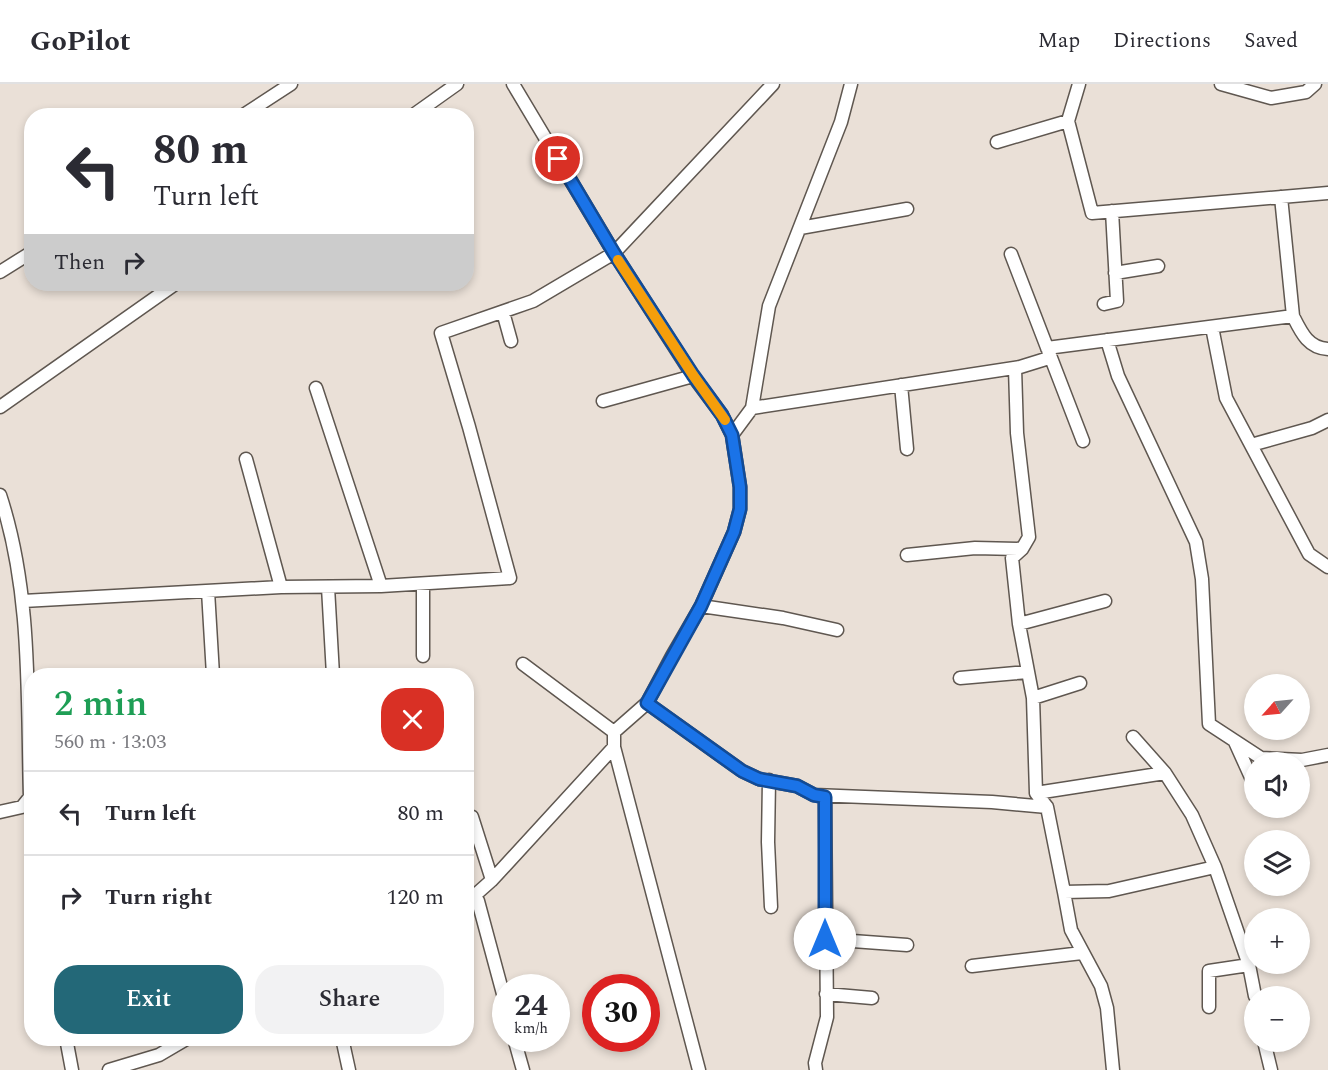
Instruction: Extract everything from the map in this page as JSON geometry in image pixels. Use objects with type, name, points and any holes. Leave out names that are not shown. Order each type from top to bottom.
[{"type":"street","points":[[254,108],[291,84]]},
{"type":"street","points":[[423,108],[457,84]]},
{"type":"street","points":[[513,84],[614,253],[693,375],[722,415],[732,435],[740,487],[740,509],[734,532],[701,606],[647,703],[614,732],[614,747],[699,1070]]},
{"type":"street","points":[[23,601],[281,587],[381,586],[510,578],[441,333],[533,302],[614,253],[773,84]]},
{"type":"street","points":[[732,435],[752,408],[769,306],[841,122],[851,84]]},
{"type":"street","points":[[1079,84],[1068,121],[1092,213],[1328,193]]},
{"type":"street","points":[[1221,84],[1271,98],[1306,92],[1315,84]]},
{"type":"street","points":[[997,142],[1068,121]]},
{"type":"street","points":[[1281,197],[1293,316],[1303,337],[1320,349],[1328,350]]},
{"type":"street","points":[[800,228],[907,209]]},
{"type":"street","points":[[1104,304],[1117,301],[1112,211]]},
{"type":"street","points":[[1011,254],[1083,441]]},
{"type":"street","points":[[0,272],[24,257]]},
{"type":"street","points":[[1114,273],[1158,266]]},
{"type":"street","points":[[0,407],[165,291]]},
{"type":"street","points":[[502,312],[511,341]]},
{"type":"street","points":[[752,408],[1015,368],[1048,353],[1107,340],[1293,316]]},
{"type":"street","points":[[1212,327],[1226,398],[1309,554],[1328,567]]},
{"type":"street","points":[[1107,340],[1118,376],[1196,542],[1202,579],[1209,724],[1261,758],[1302,760],[1328,755]]},
{"type":"street","points":[[1015,368],[1017,433],[1029,537],[1023,549],[1011,558],[1019,624],[1033,698],[1036,793],[1047,807],[1071,930],[1101,986],[1113,1070]]},
{"type":"street","points":[[603,400],[693,375]]},
{"type":"street","points":[[901,385],[907,449]]},
{"type":"street","points":[[316,388],[381,586]]},
{"type":"street","points":[[1251,445],[1312,428],[1328,420]]},
{"type":"street","points":[[246,459],[281,587]]},
{"type":"street","points":[[0,498],[6,512],[23,601],[26,668]]},
{"type":"street","points":[[907,555],[975,548],[1023,549]]},
{"type":"street","points":[[423,584],[423,656]]},
{"type":"street","points":[[327,586],[333,668]]},
{"type":"street","points":[[208,591],[213,668]]},
{"type":"street","points":[[1019,624],[1105,601]]},
{"type":"street","points":[[701,606],[783,618],[837,630]]},
{"type":"street","points":[[523,664],[614,732]]},
{"type":"street","points":[[960,678],[1028,672]]},
{"type":"street","points":[[1033,698],[1080,683]]},
{"type":"street","points":[[647,703],[742,771],[759,779],[797,786],[814,795],[992,802],[1047,807]]},
{"type":"street","points":[[1133,737],[1165,773],[1192,815],[1215,867],[1244,951]]},
{"type":"street","points":[[1234,741],[1244,762]]},
{"type":"street","points":[[474,895],[492,880],[614,747]]},
{"type":"street","points":[[1036,793],[1165,773]]},
{"type":"street","points":[[769,780],[768,842],[771,907]]},
{"type":"street","points":[[816,1070],[815,1063],[826,1017],[825,797]]},
{"type":"street","points":[[0,812],[24,806]]},
{"type":"street","points":[[474,823],[492,880]]},
{"type":"street","points":[[1064,892],[1109,891],[1215,867]]},
{"type":"street","points":[[474,900],[478,901],[498,974]]},
{"type":"street","points":[[825,939],[907,945]]},
{"type":"street","points":[[972,966],[1082,952]]},
{"type":"street","points":[[1209,1007],[1209,971],[1244,966]]},
{"type":"street","points":[[826,994],[872,998]]},
{"type":"street","points":[[68,1046],[72,1070]]},
{"type":"street","points":[[109,1070],[159,1055],[174,1046]]},
{"type":"street","points":[[344,1046],[349,1070]]},
{"type":"street","points":[[518,1052],[523,1070]]},
{"type":"street","points":[[1267,1052],[1271,1070]]},
{"type":"slow traffic","points":[[618,260],[725,420]]},
{"type":"route","points":[[558,159],[614,253],[693,375],[722,415],[732,435],[740,487],[740,509],[734,532],[701,606],[647,703],[742,771],[759,779],[797,786],[814,795],[825,797],[825,939]]}]
